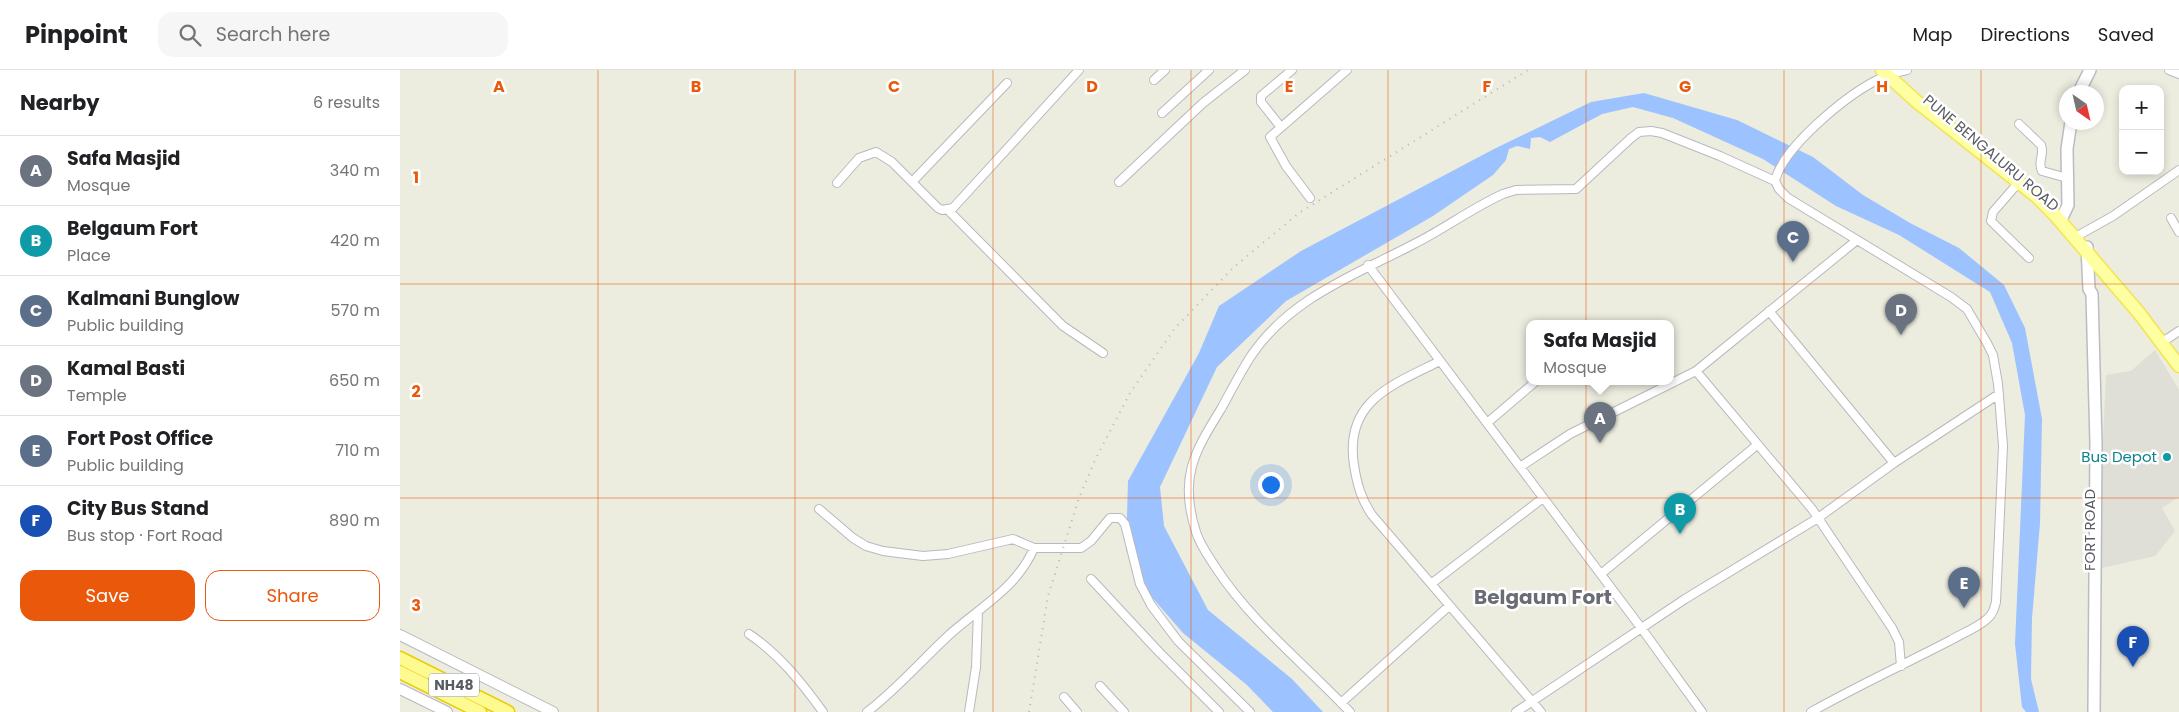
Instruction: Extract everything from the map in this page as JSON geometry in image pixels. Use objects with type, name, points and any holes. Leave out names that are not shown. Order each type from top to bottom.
[{"type":"highway","name":"NH48","points":[[400,658],[508,712]]},
{"type":"highway","name":"NH48","points":[[400,672],[480,712]]},
{"type":"main road","points":[[2082,85],[2090,70]]},
{"type":"main road","points":[[1893,72],[1916,101],[2063,218],[2179,366]]},
{"type":"main road","name":"PUNE BENGALURU ROAD","points":[[1893,72],[2023,177],[2079,235],[2087,249],[2167,338],[2179,356]]},
{"type":"main road","points":[[2063,218],[2068,205],[2067,149],[2070,130]]},
{"type":"main road","name":"FORT ROAD","points":[[2087,249],[2089,288],[2085,294],[2091,417],[2094,712]]},
{"type":"main road","name":"FORT ROAD","points":[[2087,712],[2092,598]]},
{"type":"street","points":[[948,210],[958,203],[1079,70]]},
{"type":"street","points":[[1154,80],[1165,70]]},
{"type":"street","points":[[1162,112],[1209,70]]},
{"type":"street","points":[[1119,182],[1202,102],[1245,70]]},
{"type":"street","points":[[1280,126],[1262,102],[1261,96],[1292,70]]},
{"type":"street","points":[[1310,198],[1271,142],[1271,135],[1347,70]]},
{"type":"street","points":[[2169,70],[2179,74]]},
{"type":"street","points":[[1776,181],[1786,160],[1803,139],[1852,96],[1893,72]]},
{"type":"street","points":[[912,182],[1007,83]]},
{"type":"street","points":[[2019,124],[2043,149],[2039,164],[2042,171],[2068,178]]},
{"type":"street","points":[[1350,712],[1258,622],[1229,587],[1196,533],[1187,490],[1193,461],[1200,443],[1251,355],[1274,328],[1307,301],[1336,282],[1414,244],[1502,194],[1531,189],[1576,189],[1586,182],[1613,153],[1639,132],[1662,133],[1776,181],[1780,190],[1788,198],[1951,296],[1966,309],[1978,325],[1993,355],[1999,394],[2002,446],[1997,590],[1994,610],[1989,618],[1969,630],[1902,666],[1853,688],[1811,712]]},
{"type":"street","points":[[838,183],[858,158],[876,152],[892,162],[938,208],[948,210],[1063,326],[1103,354]]},
{"type":"street","points":[[2079,235],[2113,216],[2179,170]]},
{"type":"street","points":[[2019,182],[1993,212],[1990,221],[2029,258]]},
{"type":"street","points":[[2171,218],[2179,232]]},
{"type":"street","points":[[1674,382],[1696,371],[1857,240]]},
{"type":"street","points":[[1368,265],[1642,628],[1702,712]]},
{"type":"street","points":[[1769,311],[1894,463]]},
{"type":"street","points":[[2167,338],[2179,331]]},
{"type":"street","points":[[1440,361],[1403,380],[1370,401],[1361,413],[1352,441],[1355,472],[1360,495],[1365,505],[1449,606],[1541,712]]},
{"type":"street","points":[[1696,371],[1818,518],[1900,642],[1902,666]]},
{"type":"street","points":[[1487,423],[1531,385]]},
{"type":"street","points":[[1520,467],[1570,434],[1668,385]]},
{"type":"street","points":[[1516,712],[1642,628],[1818,518],[1894,463],[1999,394]]},
{"type":"street","points":[[1600,574],[1757,445]]},
{"type":"street","points":[[1431,584],[1543,498]]},
{"type":"street","points":[[819,509],[853,538],[866,546],[883,551],[923,556],[948,554],[1013,539],[1034,548],[1081,548],[1091,541],[1110,518],[1120,518],[1125,524],[1140,584],[1151,605],[1178,641],[1250,712]]},
{"type":"street","points":[[867,712],[884,699],[950,635],[1018,576],[1034,548]]},
{"type":"street","points":[[1092,579],[1219,712]]},
{"type":"street","points":[[1341,703],[1449,606]]},
{"type":"street","points":[[969,712],[976,667],[978,612]]},
{"type":"street","points":[[750,634],[762,642],[786,665],[823,712]]},
{"type":"street","points":[[400,635],[553,712]]},
{"type":"street","points":[[1100,686],[1124,712]]},
{"type":"street","points":[[400,689],[447,712]]},
{"type":"street","points":[[1064,697],[1077,712]]},
{"type":"shaded area","points":[[2155,350],[2179,390],[2179,497],[2162,508],[2175,531],[2155,556],[2097,569],[2106,375],[2131,371]]},
{"type":"water","points":[[1644,93],[1737,120],[1813,157],[1863,195],[1910,223],[1959,248],[2004,285],[2025,328],[2042,419],[2040,523],[2032,618],[2031,679],[2039,712],[2026,712],[2022,707],[2015,644],[2025,415],[2012,343],[1990,292],[1899,235],[1836,206],[1763,159],[1673,118],[1633,107],[1602,114],[1550,142],[1540,137],[1531,138],[1530,149],[1517,146],[1509,149],[1506,160],[1493,175],[1433,216],[1286,301],[1217,367],[1160,487],[1164,526],[1208,610],[1292,679],[1323,712],[1273,712],[1247,685],[1183,633],[1150,595],[1126,550],[1128,481],[1199,353],[1219,306],[1301,251],[1494,149],[1591,102]]},
{"type":"railway","points":[[1029,712],[1048,596],[1079,498],[1096,458],[1130,393],[1175,328],[1234,267],[1299,213],[1528,70]]},
{"type":"place","name":"Kalmani Bunglow","points":[[1793,262]]},
{"type":"place","name":"Kamal Basti","points":[[1901,335]]},
{"type":"place","name":"Safa Masjid","points":[[1600,443]]},
{"type":"place","name":"Bus Depot","points":[[2167,457]]},
{"type":"place","name":"Belgaum Fort","points":[[1680,534]]},
{"type":"place","name":"Fort Post Office","points":[[1964,608]]},
{"type":"place","name":"City Bus Stand","points":[[2133,667]]},
{"type":"district","name":"Belgaum Fort","points":[[1543,597]]}]
